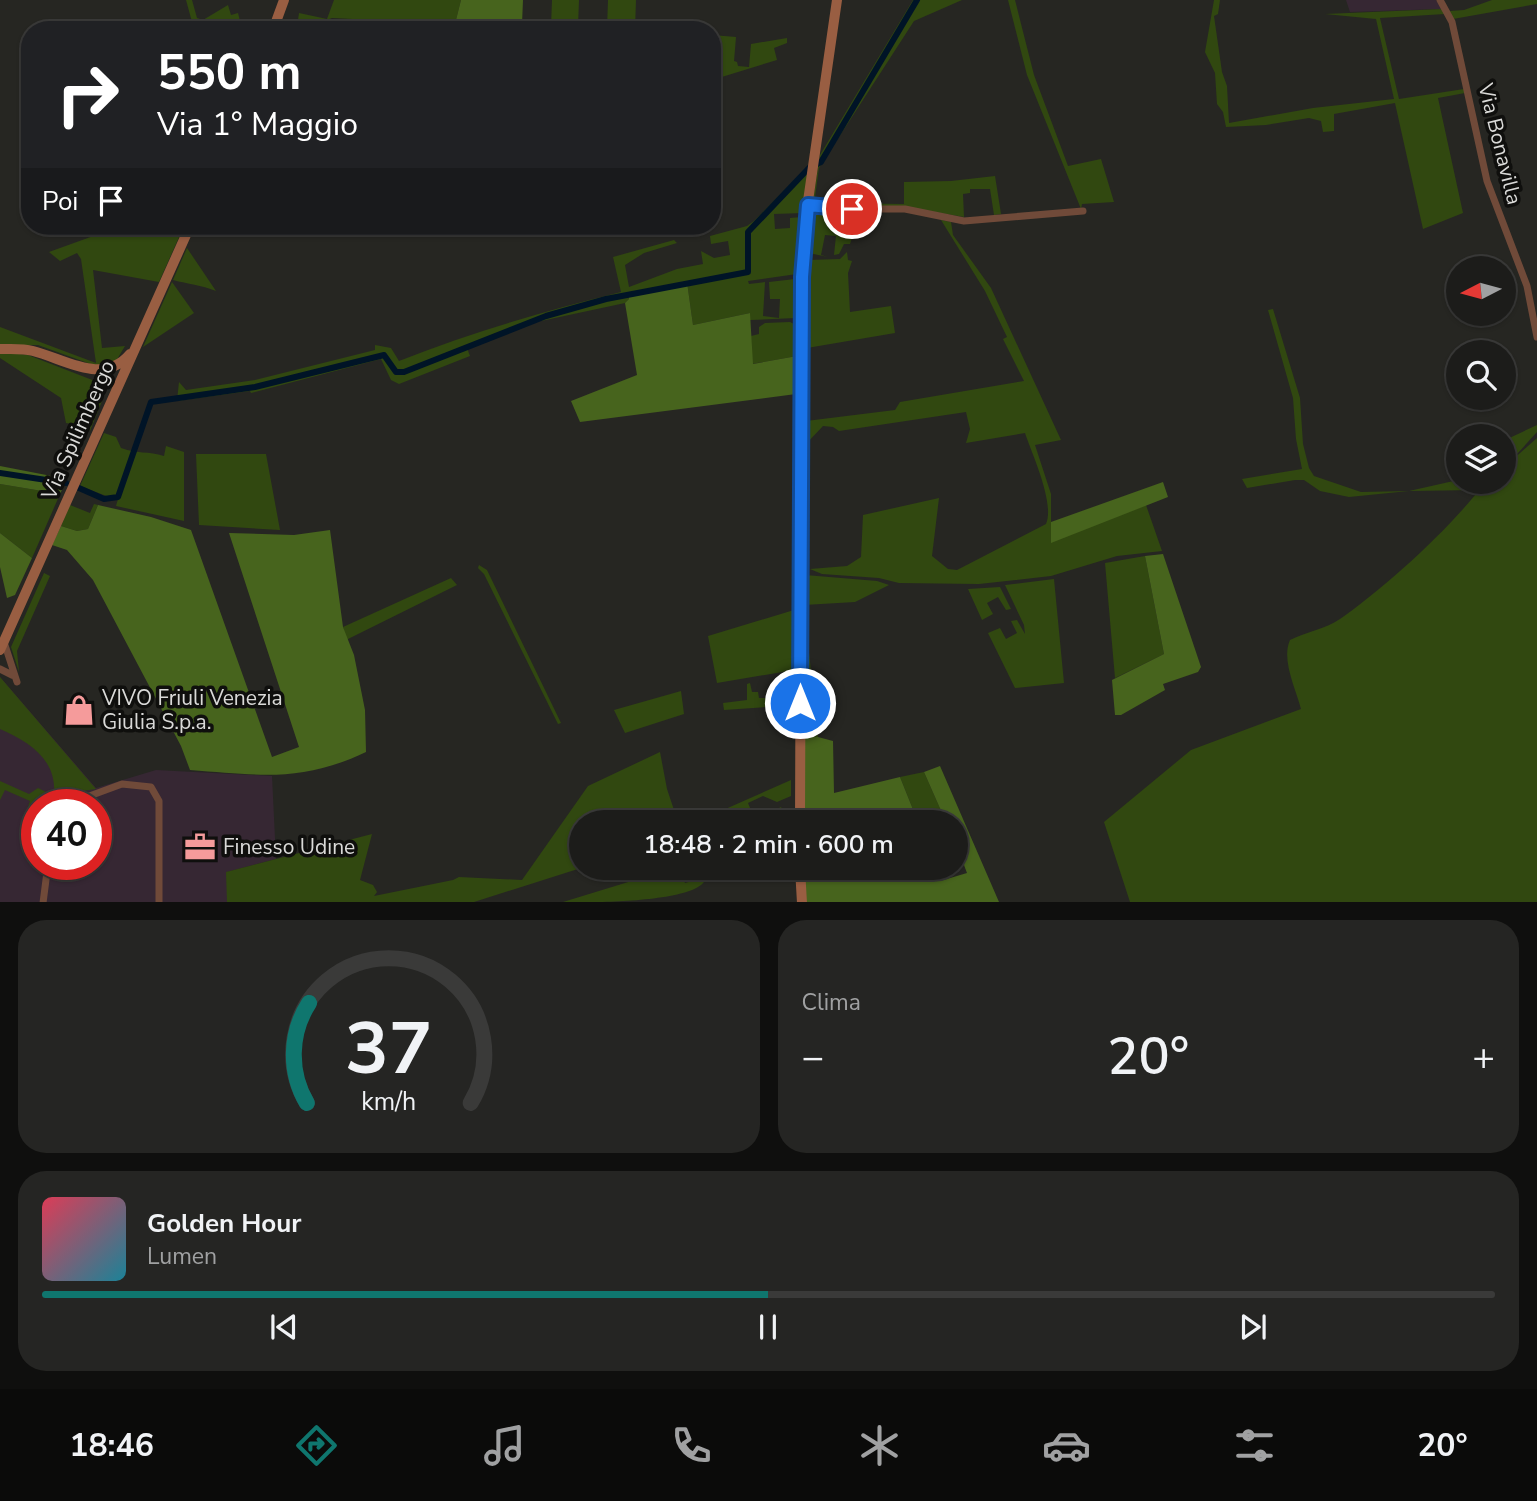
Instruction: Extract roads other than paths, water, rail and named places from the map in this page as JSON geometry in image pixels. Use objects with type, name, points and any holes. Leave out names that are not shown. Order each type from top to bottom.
[{"type":"street","points":[[276,21],[284,0]]},
{"type":"street","points":[[800,810],[802,277],[808,205],[836,0]]},
{"type":"street","name":"Via Bonavilla","points":[[1440,0],[1452,22],[1488,181],[1527,286],[1537,337]]},
{"type":"street","points":[[808,205],[825,209],[905,209],[964,221],[1083,211]]},
{"type":"street","name":"Via Spilimbergo","points":[[2,645],[186,235]]},
{"type":"street","points":[[0,349],[33,350],[96,370],[111,368],[126,359],[137,346]]},
{"type":"street","points":[[0,669],[15,679],[2,645]]},
{"type":"street","points":[[108,789],[122,784],[151,787],[159,801],[159,902]]},
{"type":"street","points":[[43,902],[46,880]]},
{"type":"street","points":[[801,880],[802,902]]},
{"type":"waterway","points":[[79,488],[104,499],[118,497],[151,402],[255,387],[384,355],[396,372],[404,372],[546,316],[606,299],[748,272],[748,232],[809,168],[821,162],[917,0]]},
{"type":"waterway","points":[[0,473],[66,483]]},
{"type":"place","name":"VIVO Friuli Venezia Giulia S.p.a.","points":[[79,710]]},
{"type":"place","name":"Finesso Udine","points":[[200,847]]}]
